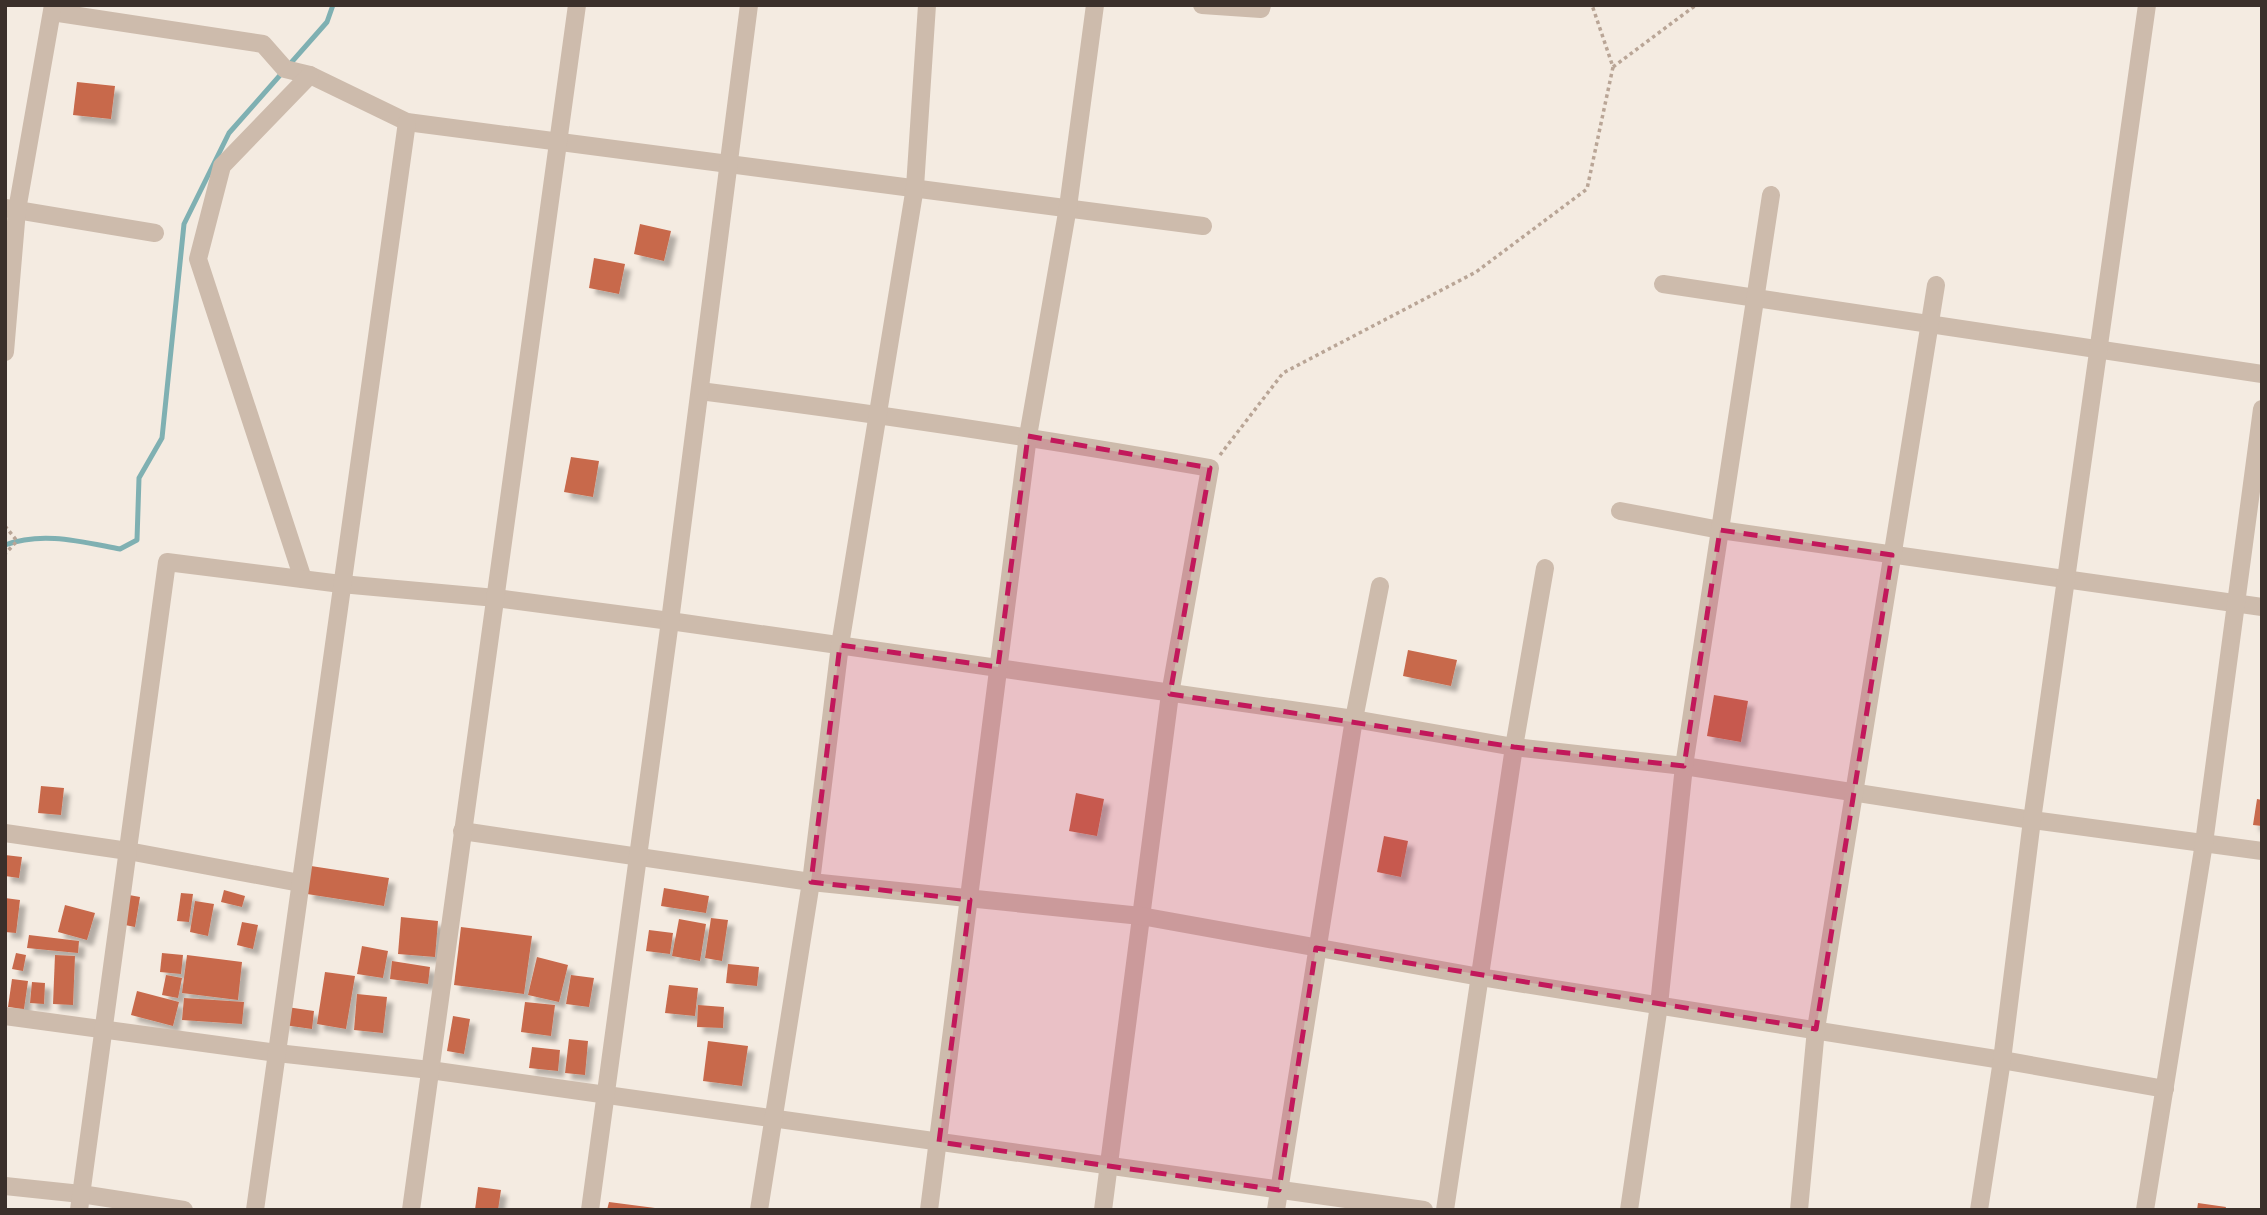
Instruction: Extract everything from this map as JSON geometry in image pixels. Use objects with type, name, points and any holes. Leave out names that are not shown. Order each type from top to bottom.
[{"type":"street","points":[[411,1210],[576,5]]},
{"type":"street","points":[[590,1210],[670,621],[749,5]]},
{"type":"street","points":[[759,1210],[811,882],[840,645],[915,187],[927,5]]},
{"type":"street","points":[[929,1210],[1028,436],[1068,207],[1095,5]]},
{"type":"street","points":[[1202,5],[1262,9],[1262,5]]},
{"type":"street","points":[[1979,1210],[2147,5]]},
{"type":"street","points":[[5,352],[11,209],[52,8],[262,44],[285,69],[310,75],[407,122],[1203,226]]},
{"type":"street","points":[[303,579],[198,259],[222,166],[310,75]]},
{"type":"street","points":[[255,1210],[407,122]]},
{"type":"street","points":[[1629,1210],[1659,1005],[1684,766],[1771,195]]},
{"type":"street","points":[[11,209],[155,233]]},
{"type":"street","points":[[1663,285],[2262,374]]},
{"type":"street","points":[[1799,1210],[1816,1029],[1936,285]]},
{"type":"street","points":[[700,391],[1028,436],[1210,468],[1170,694],[1103,1210]]},
{"type":"street","points":[[2145,1210],[2204,843],[2262,409]]},
{"type":"street","points":[[1620,512],[1720,530],[2262,607]]},
{"type":"street","points":[[80,1202],[167,562],[341,584],[496,598],[670,621],[1354,719],[1514,747],[1684,766],[2032,820],[2262,851]]},
{"type":"street","points":[[1445,1210],[1514,747],[1545,568]]},
{"type":"street","points":[[1276,1210],[1354,719],[1380,586]]},
{"type":"street","points":[[462,831],[811,882],[1141,916],[1480,977],[1816,1029],[2165,1089]]},
{"type":"street","points":[[5,833],[128,851],[300,883]]},
{"type":"street","points":[[5,1016],[277,1053],[430,1070],[1424,1210]]},
{"type":"street","points":[[5,1186],[80,1202],[184,1210]]},
{"type":"path","points":[[1210,468],[1283,373],[1476,272],[1587,189],[1613,66],[1592,5]]},
{"type":"path","points":[[1613,66],[1696,5]]},
{"type":"path","points":[[5,526],[17,541],[5,554]]},
{"type":"highlighted area","points":[[1028,436],[1210,468],[1170,694],[1514,747],[1684,766],[1720,530],[1892,555],[1816,1029],[1316,948],[1279,1190],[939,1142],[970,900],[811,882],[840,645],[998,667]]},
{"type":"building","points":[[77,82],[115,86],[111,119],[73,115]]},
{"type":"building","points":[[640,224],[671,231],[664,261],[634,254]]},
{"type":"building","points":[[594,258],[625,264],[619,294],[589,288]]},
{"type":"building","points":[[571,457],[599,461],[593,497],[564,492]]},
{"type":"building","points":[[1408,650],[1457,660],[1451,686],[1403,676]]},
{"type":"building","points":[[1714,695],[1748,701],[1741,742],[1707,736]]},
{"type":"building","points":[[41,786],[64,788],[61,815],[38,813]]},
{"type":"building","points":[[1076,793],[1104,799],[1097,836],[1069,831]]},
{"type":"building","points":[[2257,799],[2262,800],[2262,826],[2253,825]]},
{"type":"building","points":[[1384,836],[1408,841],[1401,877],[1377,872]]},
{"type":"building","points":[[5,855],[22,857],[19,878],[5,876]]},
{"type":"building","points":[[311,866],[389,878],[384,906],[307,894]]},
{"type":"building","points":[[664,888],[709,896],[706,913],[661,906]]},
{"type":"building","points":[[224,890],[245,896],[242,907],[221,902]]},
{"type":"building","points":[[181,893],[193,894],[189,922],[177,921]]},
{"type":"building","points":[[129,895],[140,897],[135,927],[125,925]]},
{"type":"building","points":[[5,898],[20,900],[16,933],[5,932]]},
{"type":"building","points":[[195,901],[214,904],[208,936],[190,932]]},
{"type":"building","points":[[65,905],[95,913],[87,940],[58,932]]},
{"type":"building","points":[[401,917],[438,921],[435,957],[398,954]]},
{"type":"building","points":[[711,918],[728,920],[722,961],[705,958]]},
{"type":"building","points":[[679,919],[706,924],[700,961],[672,956]]},
{"type":"building","points":[[242,922],[258,925],[253,949],[237,945]]},
{"type":"building","points":[[461,927],[532,936],[524,994],[454,985]]},
{"type":"building","points":[[649,930],[673,933],[670,954],[646,951]]},
{"type":"building","points":[[29,935],[79,941],[78,953],[27,948]]},
{"type":"building","points":[[362,946],[388,951],[383,978],[357,974]]},
{"type":"building","points":[[16,953],[26,955],[23,971],[12,969]]},
{"type":"building","points":[[162,953],[183,955],[181,974],[160,972]]},
{"type":"building","points":[[55,955],[75,956],[73,1005],[53,1004]]},
{"type":"building","points":[[187,955],[242,962],[238,1000],[182,993]]},
{"type":"building","points":[[537,957],[568,965],[559,1002],[528,995]]},
{"type":"building","points":[[392,961],[430,967],[428,984],[390,979]]},
{"type":"building","points":[[728,964],[759,967],[757,986],[726,983]]},
{"type":"building","points":[[325,972],[355,976],[346,1029],[317,1024]]},
{"type":"building","points":[[166,975],[182,978],[178,998],[162,995]]},
{"type":"building","points":[[571,975],[594,978],[589,1007],[566,1004]]},
{"type":"building","points":[[12,979],[28,981],[24,1009],[8,1007]]},
{"type":"building","points":[[32,982],[45,983],[44,1004],[30,1003]]},
{"type":"building","points":[[669,985],[698,988],[695,1016],[665,1013]]},
{"type":"building","points":[[137,991],[179,1002],[173,1026],[131,1015]]},
{"type":"building","points":[[357,994],[387,997],[383,1033],[354,1030]]},
{"type":"building","points":[[184,998],[244,1002],[242,1024],[182,1020]]},
{"type":"building","points":[[525,1002],[555,1005],[551,1036],[521,1032]]},
{"type":"building","points":[[698,1005],[724,1007],[723,1028],[697,1027]]},
{"type":"building","points":[[287,1007],[314,1011],[312,1029],[284,1025]]},
{"type":"building","points":[[453,1016],[470,1019],[464,1054],[447,1051]]},
{"type":"building","points":[[569,1039],[588,1041],[585,1075],[565,1073]]},
{"type":"building","points":[[708,1041],[748,1046],[742,1086],[703,1081]]},
{"type":"building","points":[[532,1047],[560,1050],[558,1071],[529,1068]]},
{"type":"building","points":[[478,1187],[501,1190],[498,1210],[475,1210]]},
{"type":"building","points":[[609,1202],[655,1208],[655,1210],[607,1210]]},
{"type":"building","points":[[2198,1203],[2226,1207],[2225,1210],[2197,1210]]},
{"type":"waterway","points":[[5,545],[48,538],[120,549],[137,540],[139,478],[162,438],[184,224],[229,133],[327,22],[333,5]]}]
